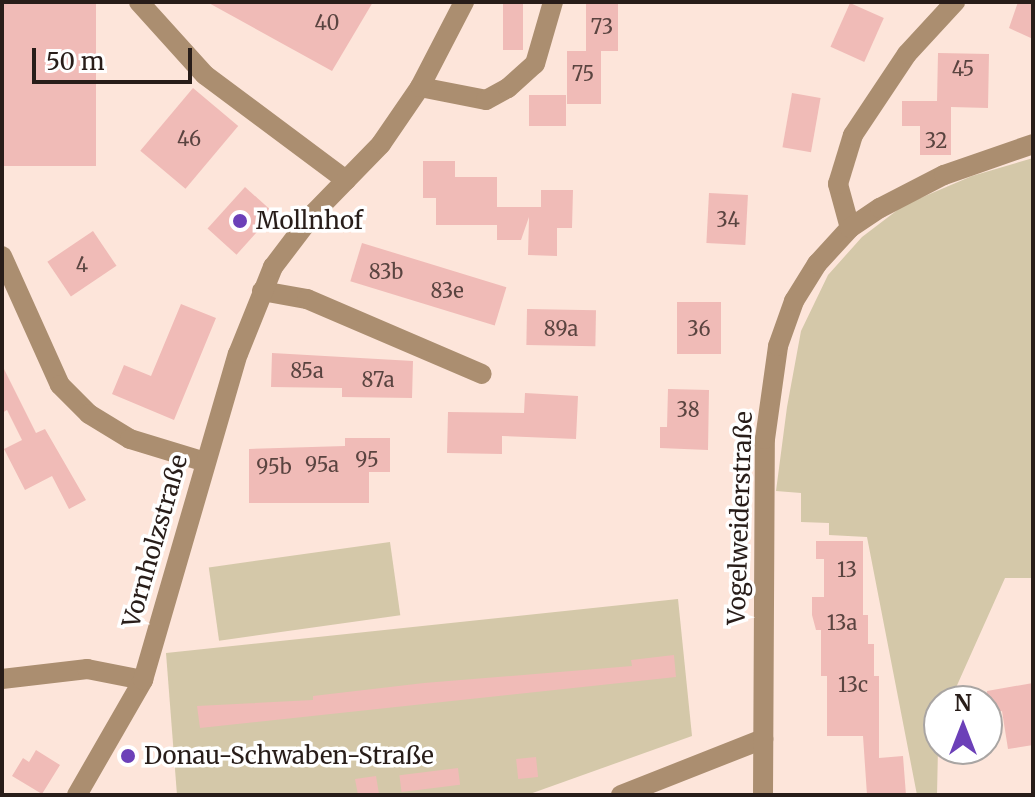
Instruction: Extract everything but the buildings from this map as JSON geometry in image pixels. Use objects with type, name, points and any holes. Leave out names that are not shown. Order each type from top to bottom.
[{"type":"street","points":[[139,2],[205,75],[346,180]]},
{"type":"street","name":"Vornholzstraße","points":[[77,795],[143,680],[205,462],[262,291],[293,238],[381,144],[420,87],[464,2]]},
{"type":"street","points":[[420,87],[486,100],[508,88],[535,64],[553,2]]},
{"type":"street","points":[[850,228],[838,184],[853,135],[907,54],[955,2]]},
{"type":"street","name":"Vogelweiderstraße","points":[[763,795],[761,519],[765,439],[778,346],[801,289],[850,228],[944,175],[1033,144]]},
{"type":"street","points":[[2,256],[54,375],[89,414],[130,439],[205,462]]},
{"type":"street","points":[[262,291],[307,299],[482,374]]},
{"type":"street","points":[[2,679],[87,669],[143,680]]},
{"type":"street","points":[[621,795],[763,739]]},
{"type":"shaded area","points":[[1033,158],[1033,578],[1005,578],[957,685],[923,685],[923,765],[938,765],[937,795],[917,795],[867,537],[829,535],[829,523],[801,522],[801,493],[776,491],[801,331],[828,275],[862,237],[904,205],[972,176]]},
{"type":"shaded area","points":[[390,542],[400,615],[219,641],[209,567]]},
{"type":"shaded area","points":[[678,599],[692,736],[527,795],[177,795],[166,653]]},
{"type":"place","name":"Mollnhof","points":[[240,221]]},
{"type":"place","name":"Donau-Schwaben-Straße","points":[[128,756]]}]
